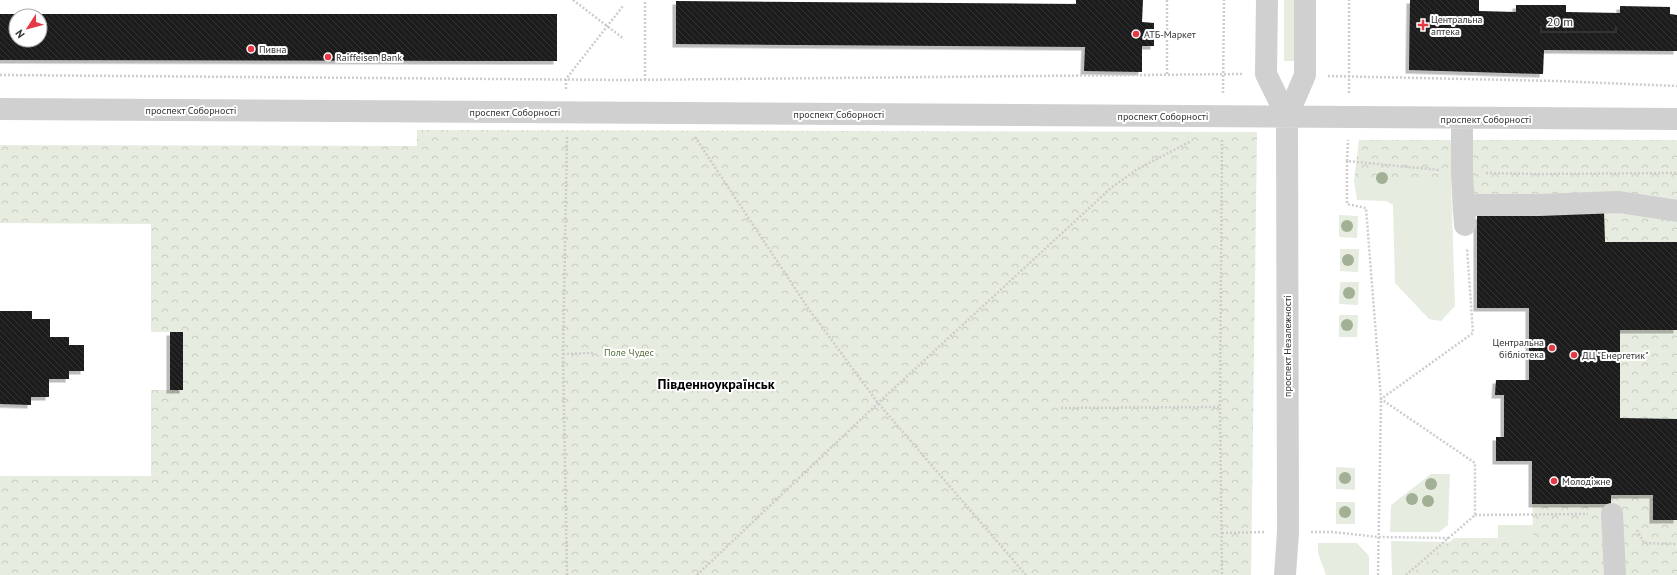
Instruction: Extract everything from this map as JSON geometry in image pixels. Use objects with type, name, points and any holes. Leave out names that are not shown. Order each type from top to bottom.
[{"type":"street","name":"проспект Незалежності","points":[[1267,0],[1266,74],[1287,117]]},
{"type":"street","name":"проспект Незалежності","points":[[1285,575],[1288,532],[1287,117],[1305,75],[1305,0]]},
{"type":"street","name":"проспект Соборності","points":[[0,109],[1223,116],[1462,119],[1677,119]]},
{"type":"street","points":[[1462,119],[1464,215],[1539,205],[1619,202],[1677,211]]},
{"type":"street","points":[[1612,514],[1615,575]]},
{"type":"path","points":[[573,0],[624,39]]},
{"type":"path","points":[[645,0],[645,80]]},
{"type":"path","points":[[1167,0],[1167,74]]},
{"type":"path","points":[[1222,575],[1220,407],[1224,0]]},
{"type":"path","points":[[1349,0],[1347,204],[1366,208],[1381,399],[1378,575]]},
{"type":"path","points":[[567,575],[563,354],[568,112],[566,79],[623,6]]},
{"type":"path","points":[[0,75],[645,80],[1223,73],[1266,74]]},
{"type":"path","points":[[1305,75],[1556,81],[1677,86]]},
{"type":"path","points":[[679,113],[808,308],[878,403],[1026,575]]},
{"type":"path","points":[[697,575],[878,403],[1111,188],[1136,170],[1192,140]]},
{"type":"path","points":[[1214,141],[1222,141]]},
{"type":"path","points":[[1347,161],[1462,172],[1538,174],[1677,173]]},
{"type":"path","points":[[1381,399],[1473,333],[1464,215]]},
{"type":"path","points":[[563,354],[593,353]]},
{"type":"path","points":[[1381,399],[1475,463],[1475,515]]},
{"type":"path","points":[[1061,408],[1220,407]]},
{"type":"path","points":[[1406,575],[1475,515],[1537,513]]},
{"type":"path","points":[[1222,532],[1333,532],[1378,537],[1450,538]]},
{"type":"green space","points":[[1284,0],[1296,0],[1295,61],[1284,61]]},
{"type":"green space","name":"Поле Чудес","points":[[417,130],[1257,132],[1251,575],[0,575],[0,476],[151,476],[151,390],[183,390],[183,332],[151,332],[151,224],[0,223],[0,145],[417,146]]},
{"type":"green space","points":[[1359,140],[1677,140],[1677,575],[1411,575],[1454,538],[1533,538],[1532,461],[1496,461],[1496,437],[1504,437],[1504,395],[1495,395],[1496,380],[1529,380],[1529,308],[1477,308],[1477,216],[1453,218],[1451,181],[1354,181]]},
{"type":"green space","points":[[1354,181],[1451,181],[1455,306],[1441,321],[1429,319],[1395,283],[1393,205],[1386,201],[1357,200]]},
{"type":"green space","points":[[1339,215],[1358,216],[1357,238],[1339,237]]},
{"type":"green space","points":[[1340,249],[1359,249],[1358,272],[1340,271]]},
{"type":"green space","points":[[1340,282],[1359,282],[1358,305],[1339,304]]},
{"type":"green space","points":[[1339,315],[1358,315],[1357,337],[1339,337]]},
{"type":"green space","points":[[1336,467],[1355,468],[1355,490],[1336,489]]},
{"type":"green space","points":[[1431,474],[1450,474],[1448,525],[1439,532],[1390,532],[1391,505]]},
{"type":"green space","points":[[1336,502],[1355,502],[1355,524],[1336,524]]},
{"type":"green space","points":[[1498,525],[1599,525],[1606,575],[1392,575],[1391,541],[1498,543]]},
{"type":"green space","points":[[1318,543],[1357,543],[1369,556],[1369,575],[1326,575],[1318,553]]},
{"type":"building","points":[[1076,0],[1143,0],[1142,22],[1154,23],[1154,46],[1142,46],[1142,72],[1084,71],[1085,47],[676,44],[676,1],[1076,4]]},
{"type":"building","points":[[1410,0],[1479,0],[1479,11],[1516,12],[1516,5],[1566,5],[1566,12],[1620,13],[1620,6],[1670,7],[1670,14],[1677,15],[1677,51],[1544,50],[1543,74],[1409,70]]},
{"type":"building","points":[[0,14],[8,14],[8,48],[48,48],[48,14],[557,14],[557,61],[0,60]]},
{"type":"building","name":"ДЦ \"Енергетик\"","points":[[1604,212],[1605,242],[1677,242],[1677,330],[1620,330],[1620,418],[1677,419],[1677,520],[1653,520],[1653,495],[1611,495],[1611,504],[1532,504],[1532,461],[1496,461],[1496,437],[1504,437],[1504,395],[1495,395],[1496,380],[1529,380],[1529,308],[1477,308],[1477,216]]},
{"type":"building","points":[[0,311],[32,311],[32,319],[50,319],[50,337],[69,337],[69,345],[84,345],[84,371],[69,371],[69,379],[49,379],[49,397],[31,397],[31,405],[0,404]]},
{"type":"building","points":[[170,332],[183,332],[183,390],[170,390]]},
{"type":"place","name":"Центральна аптека","points":[[1423,25]]},
{"type":"place","name":"АТБ-Маркет","points":[[1136,34]]},
{"type":"place","name":"Пивна","points":[[251,49]]},
{"type":"place","name":"Raiffeisen Bank","points":[[328,57]]},
{"type":"place","name":"Центральна бібліотека","points":[[1552,348]]},
{"type":"place","name":"ДЦ \"Енергетик\"","points":[[1574,355]]},
{"type":"place","name":"Молодіжне","points":[[1554,481]]},
{"type":"district","name":"Південноукраїнськ","points":[[716,384]]}]
